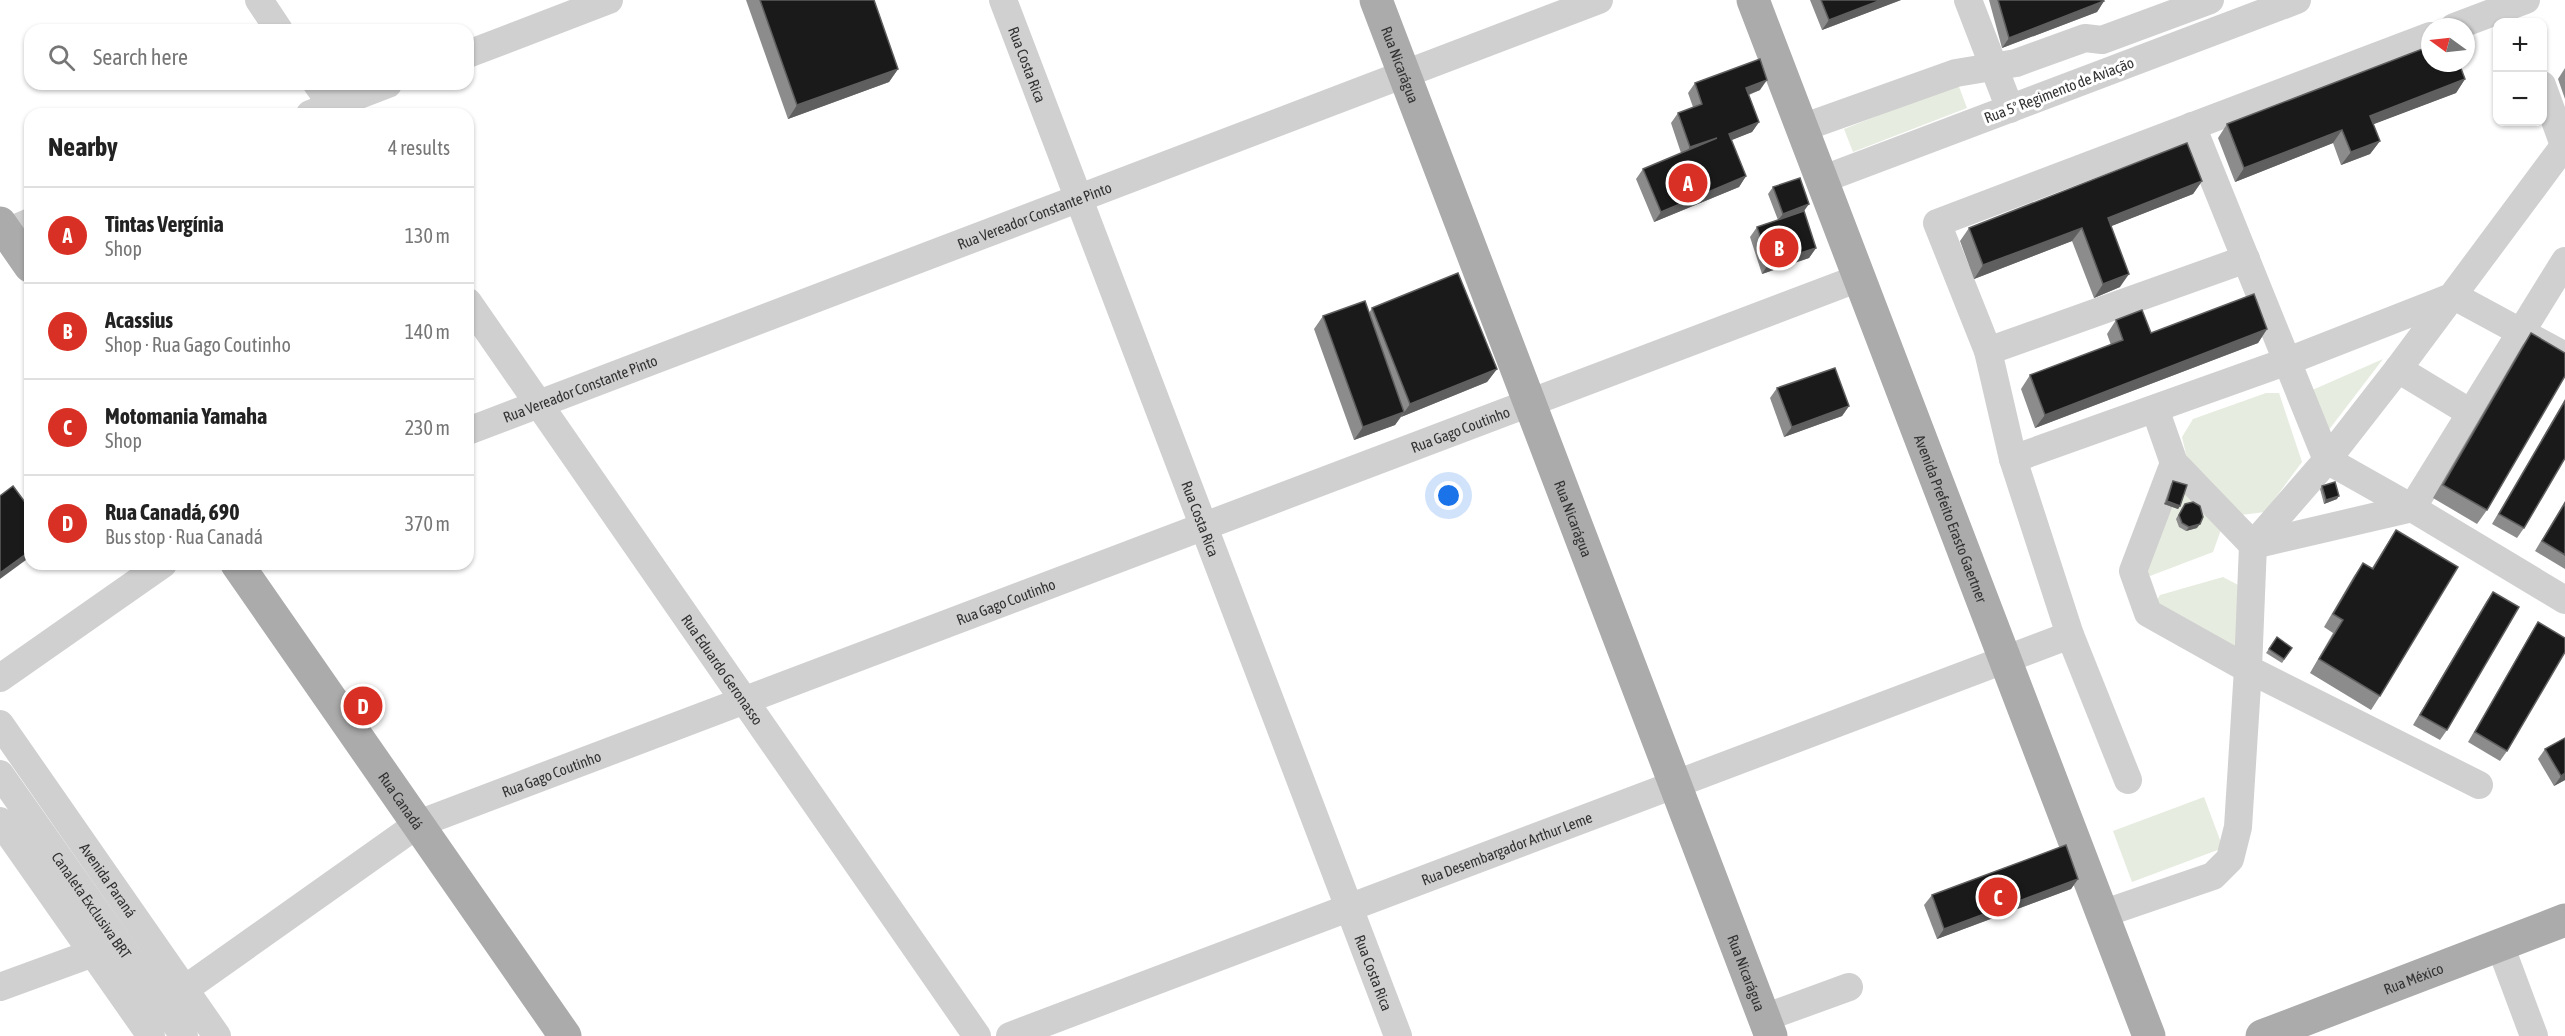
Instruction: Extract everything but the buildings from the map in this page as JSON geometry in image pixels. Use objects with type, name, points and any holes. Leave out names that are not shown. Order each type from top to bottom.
[{"type":"main road","name":"Rua Nicarágua","points":[[1376,0],[1767,1027]]},
{"type":"main road","name":"Avenida Prefeito Erasto Gaertner","points":[[1753,0],[2148,1036]]},
{"type":"main road","points":[[9,228],[24,255]]},
{"type":"main road","name":"Rua Canadá","points":[[241,570],[565,1036]]},
{"type":"main road","name":"Rua México","points":[[2262,1036],[2565,920]]},
{"type":"street","points":[[259,0],[275,24]]},
{"type":"street","points":[[474,52],[609,0]]},
{"type":"street","name":"Rua Costa Rica","points":[[1003,0],[1398,1036]]},
{"type":"street","name":"Rua Vereador Constante Pinto","points":[[474,429],[1599,0]]},
{"type":"street","points":[[1968,0],[2010,109]]},
{"type":"street","name":"Rua 5º Regimento de Aviação","points":[[1802,128],[1956,73],[2016,63],[2085,38],[2102,40],[2210,0]]},
{"type":"street","name":"Rua 5º Regimento de Aviação","points":[[1821,180],[2096,76],[2247,9],[2297,0]]},
{"type":"street","points":[[2075,9],[2096,76]]},
{"type":"street","points":[[2475,21],[2520,9]]},
{"type":"street","points":[[2128,780],[2070,635],[2013,459],[1988,351],[1937,223],[2421,39]]},
{"type":"street","points":[[324,104],[369,90]]},
{"type":"street","points":[[2102,914],[2213,876],[2230,859],[2238,827],[2253,545],[2327,460],[2454,296],[2565,147],[2547,98]]},
{"type":"street","points":[[2192,126],[2327,460],[2565,600]]},
{"type":"street","points":[[1988,351],[2246,259]]},
{"type":"street","points":[[2253,545],[2412,508],[2469,412],[2565,261]]},
{"type":"street","name":"Rua Gago Coutinho","points":[[185,989],[418,824],[1859,278]]},
{"type":"street","points":[[2454,296],[2565,356]]},
{"type":"street","points":[[2013,459],[2288,361],[2454,296]]},
{"type":"street","name":"Rua Eduardo Geronasso","points":[[474,311],[977,1036]]},
{"type":"street","points":[[2398,369],[2469,412]]},
{"type":"street","points":[[2155,409],[2174,463],[2253,545]]},
{"type":"street","points":[[2174,463],[2133,571],[2148,613],[2248,669],[2479,785]]},
{"type":"street","points":[[0,678],[154,570]]},
{"type":"street","name":"Rua Desembargador Arthur Leme","points":[[1010,1036],[2070,635]]},
{"type":"street","name":"Avenida Paraná","points":[[0,724],[218,1036]]},
{"type":"street","name":"Canaleta Exclusiva BRT","points":[[0,774],[184,1036]]},
{"type":"street","points":[[0,821],[151,1036]]},
{"type":"street","points":[[2500,945],[2534,1036]]},
{"type":"street","points":[[0,987],[93,953]]},
{"type":"street","points":[[1767,1027],[1849,987]]},
{"type":"shaded area","points":[[1958,84],[1967,108],[1853,152],[1844,129]]},
{"type":"shaded area","points":[[2383,359],[2328,431],[2310,391]]},
{"type":"shaded area","points":[[2266,393],[2279,393],[2302,462],[2265,512],[2233,516],[2190,471],[2182,437],[2193,419]]},
{"type":"shaded area","points":[[2171,477],[2222,527],[2213,552],[2150,576],[2143,567]]},
{"type":"shaded area","points":[[2223,577],[2242,587],[2237,648],[2155,603],[2160,595]]},
{"type":"shaded area","points":[[2204,797],[2223,848],[2132,882],[2113,831]]},
{"type":"place","name":"Tintas Vergínia","points":[[1688,183]]},
{"type":"place","name":"Acassius","points":[[1779,248]]},
{"type":"place","name":"Rua Canadá, 690","points":[[363,706]]},
{"type":"place","name":"Motomania Yamaha","points":[[1998,897]]}]
